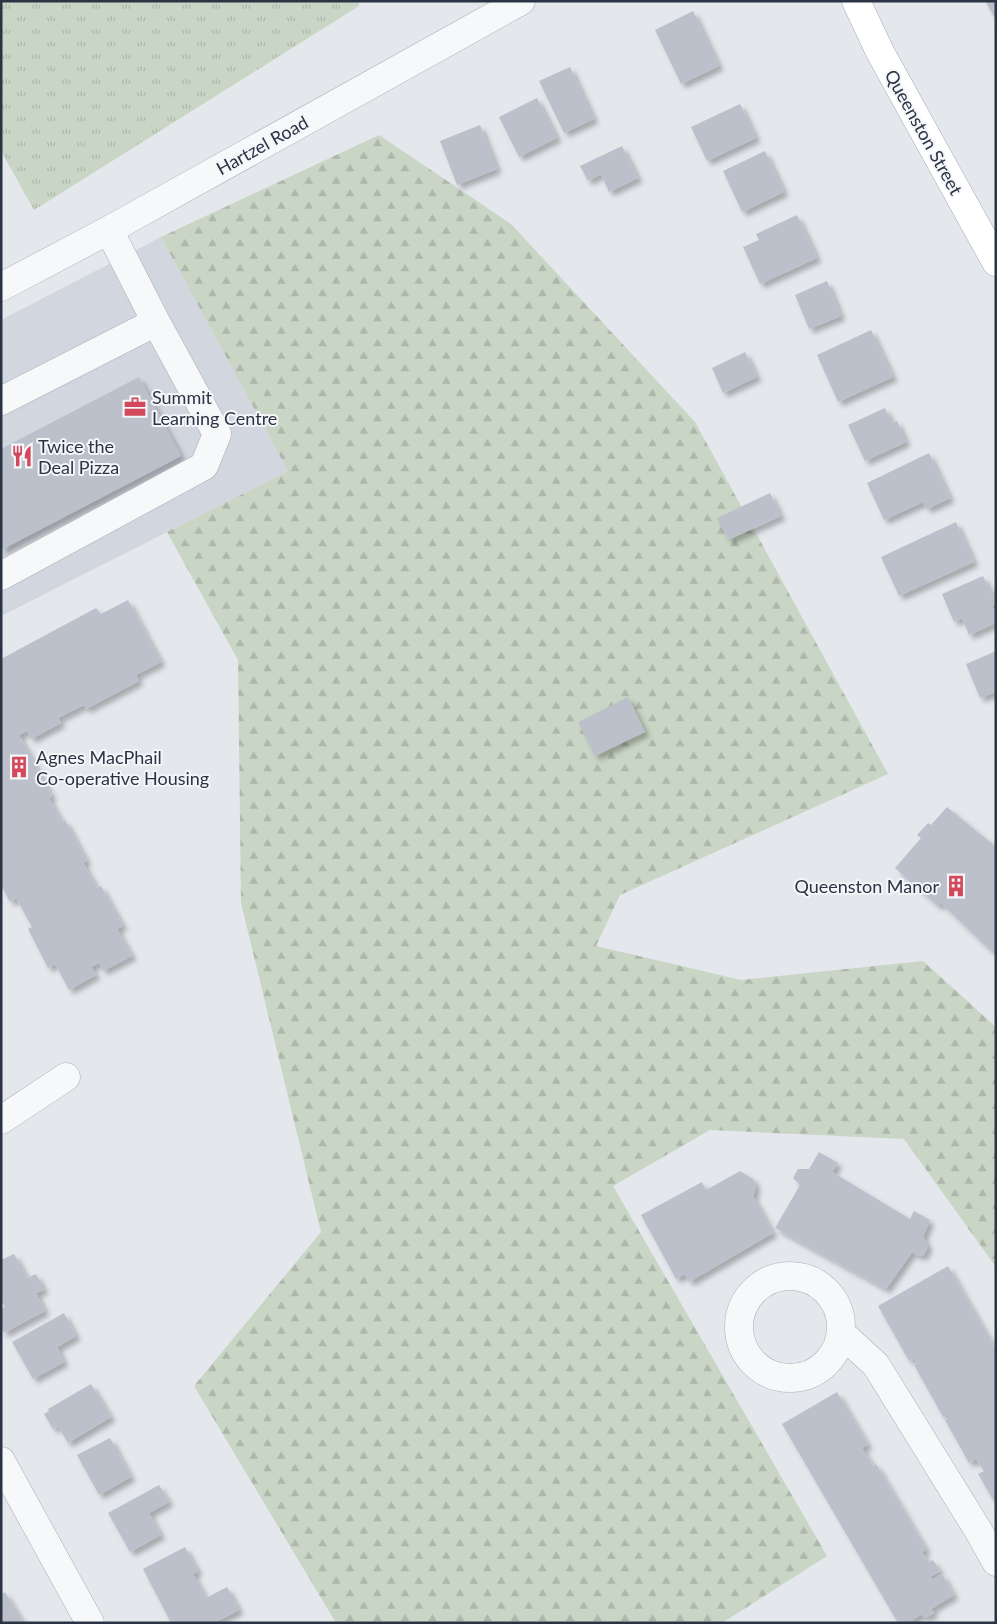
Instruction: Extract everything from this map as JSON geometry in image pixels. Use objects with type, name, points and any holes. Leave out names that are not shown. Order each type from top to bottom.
[{"type":"main road","points":[[845,1],[880,52]]},
{"type":"main road","name":"Queenston Street","points":[[856,1],[880,52],[996,262]]},
{"type":"street","name":"Hartzel Road","points":[[1,287],[109,230],[507,5]]},
{"type":"street","points":[[1,576],[204,466],[217,434],[156,322],[109,230]]},
{"type":"street","points":[[1,401],[156,322]]},
{"type":"street","points":[[1,1120],[66,1077]]},
{"type":"street","points":[[841,1333],[876,1365],[996,1562]]},
{"type":"street","points":[[1,1461],[90,1623]]},
{"type":"shaded area","points":[[161,237],[288,471],[1,616],[1,320]]},
{"type":"green space","points":[[1,1],[359,1],[359,6],[34,210],[1,151]]},
{"type":"green space","points":[[379,135],[511,224],[695,422],[888,774],[620,895],[596,946],[741,980],[923,961],[996,1027],[996,1267],[904,1139],[710,1130],[613,1186],[827,1556],[722,1623],[336,1623],[194,1386],[321,1232],[241,903],[238,660],[167,532],[288,471],[161,237]]},
{"type":"building","points":[[985,1],[996,1],[996,20]]},
{"type":"building","points":[[693,11],[719,66],[681,84],[655,30]]},
{"type":"building","points":[[570,67],[594,119],[564,133],[539,81]]},
{"type":"building","points":[[537,98],[557,138],[519,157],[499,117]]},
{"type":"building","points":[[740,104],[756,138],[707,161],[691,127]]},
{"type":"building","points":[[480,125],[497,169],[457,185],[440,141]]},
{"type":"building","points":[[622,146],[638,178],[609,192],[601,174],[588,181],[580,166]]},
{"type":"building","points":[[765,151],[784,192],[742,212],[723,171]]},
{"type":"building","points":[[797,215],[817,258],[760,284],[743,247],[759,240],[756,234]]},
{"type":"building","points":[[827,281],[841,316],[809,329],[795,295]]},
{"type":"building","points":[[871,330],[893,377],[838,402],[817,355]]},
{"type":"building","points":[[745,352],[757,377],[723,393],[712,368]]},
{"type":"building","points":[[139,377],[181,456],[1,550],[1,449]]},
{"type":"building","points":[[885,408],[892,423],[897,421],[906,442],[865,461],[848,425]]},
{"type":"building","points":[[929,453],[950,498],[927,509],[923,502],[884,520],[867,483]]},
{"type":"building","points":[[770,493],[781,516],[728,540],[717,518]]},
{"type":"building","points":[[956,522],[974,562],[899,596],[881,557]]},
{"type":"building","points":[[983,576],[996,603],[992,606],[996,614],[996,623],[969,635],[962,618],[954,622],[942,594]]},
{"type":"building","name":"Agnes MacPhail Co-operative Housing","points":[[128,600],[161,662],[136,675],[139,681],[86,709],[84,705],[58,718],[61,723],[31,739],[27,731],[19,735],[52,796],[49,798],[62,822],[65,820],[87,861],[83,863],[97,888],[101,886],[123,926],[117,929],[132,956],[103,971],[99,963],[91,967],[96,975],[69,990],[55,964],[48,968],[28,929],[32,927],[16,898],[10,902],[1,885],[1,659],[96,608],[101,614]]},
{"type":"building","points":[[996,651],[996,692],[980,698],[966,664]]},
{"type":"building","points":[[628,697],[645,732],[595,756],[578,722]]},
{"type":"building","name":"Queenston Manor","points":[[947,807],[996,847],[996,951],[993,949],[991,951],[941,903],[938,906],[895,868],[921,838],[917,835],[928,823],[931,825]]},
{"type":"building","points":[[819,1152],[838,1163],[832,1172],[910,1219],[914,1211],[930,1220],[923,1237],[928,1246],[924,1255],[918,1256],[912,1252],[886,1289],[833,1260],[832,1256],[831,1259],[775,1228],[800,1185],[793,1178],[798,1169],[809,1169]]},
{"type":"building","points":[[740,1171],[753,1179],[756,1186],[753,1196],[773,1233],[689,1282],[685,1274],[676,1279],[641,1215],[702,1182],[706,1190]]},
{"type":"building","points":[[14,1254],[27,1278],[36,1274],[44,1290],[36,1293],[45,1311],[4,1333],[1,1327],[1,1309],[5,1307],[1,1300],[1,1260]]},
{"type":"building","points":[[948,1266],[996,1351],[996,1505],[978,1474],[984,1471],[976,1459],[969,1463],[945,1420],[950,1417],[948,1414],[943,1417],[914,1365],[917,1364],[914,1358],[909,1361],[878,1306]]},
{"type":"building","points":[[64,1313],[76,1336],[57,1347],[64,1362],[33,1379],[12,1342]]},
{"type":"building","points":[[91,1384],[111,1417],[68,1443],[58,1426],[53,1429],[44,1414],[49,1411],[48,1409]]},
{"type":"building","points":[[837,1392],[868,1445],[862,1448],[873,1466],[876,1464],[926,1549],[922,1552],[928,1563],[933,1560],[940,1571],[930,1577],[932,1580],[942,1574],[954,1595],[931,1609],[934,1613],[925,1618],[922,1614],[908,1623],[898,1623],[782,1424]]},
{"type":"building","points":[[110,1438],[131,1477],[99,1495],[77,1455]]},
{"type":"building","points":[[159,1485],[169,1502],[149,1513],[161,1535],[130,1552],[108,1513]]},
{"type":"building","points":[[185,1547],[198,1571],[193,1574],[206,1598],[227,1587],[239,1610],[214,1623],[171,1623],[143,1569]]},
{"type":"building","points":[[5,1592],[23,1623],[1,1623],[1,1595]]},
{"type":"place","name":"Summit Learning Centre","points":[[135,407]]},
{"type":"place","name":"Twice the Deal Pizza","points":[[22,456]]},
{"type":"place","name":"Agnes MacPhail Co-operative Housing","points":[[19,767]]},
{"type":"place","name":"Queenston Manor","points":[[956,886]]}]
